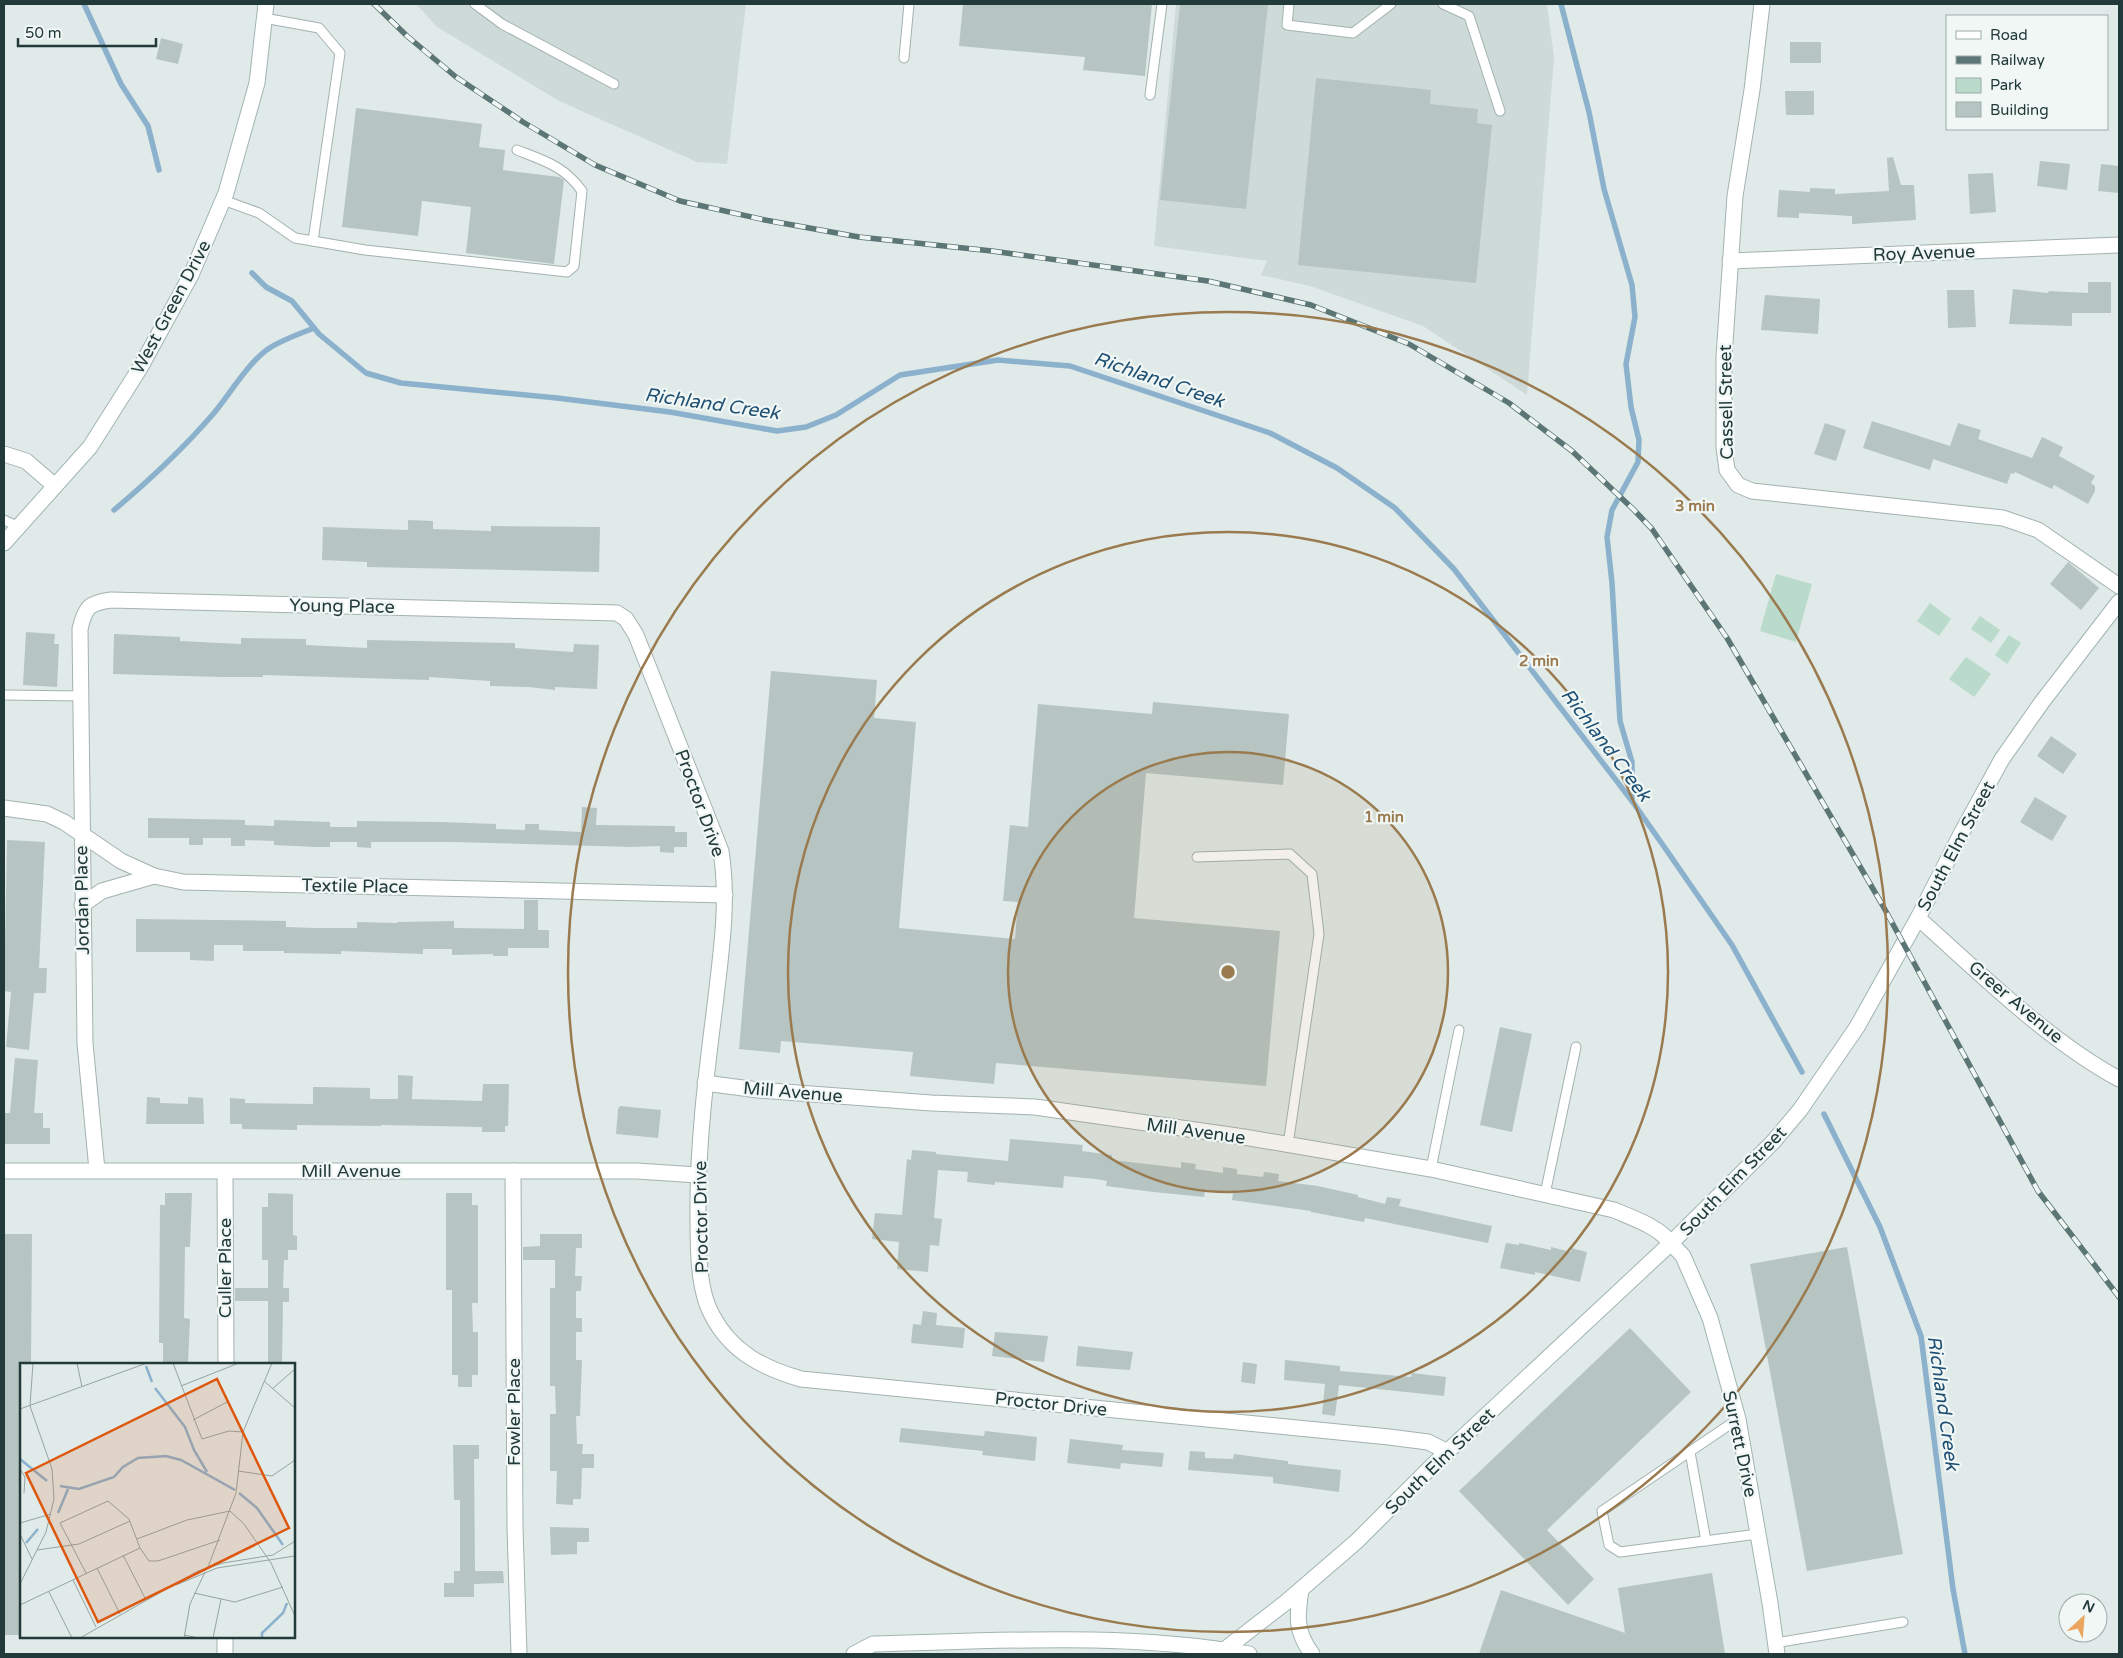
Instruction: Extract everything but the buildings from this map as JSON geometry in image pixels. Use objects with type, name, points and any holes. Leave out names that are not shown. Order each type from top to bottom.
[{"type":"street","name":"Cassell Street","points":[[1762,4],[1752,90],[1735,196],[1730,262],[1724,357],[1724,447],[1727,470],[1738,485],[1752,491],[2003,518],[2038,530],[2119,586]]},
{"type":"street","name":"West Green Drive","points":[[4,543],[90,447],[140,368],[191,275],[223,200],[256,83],[265,11]]},
{"type":"street","name":"Roy Avenue","points":[[1730,262],[2119,245]]},
{"type":"street","points":[[4,454],[26,461],[55,486]]},
{"type":"street","name":"Young Place","points":[[80,629],[83,615],[89,607],[96,602],[111,600],[620,614]]},
{"type":"street","name":"South Elm Street","points":[[1222,1652],[1301,1590],[1357,1541],[1448,1452],[1671,1244],[1773,1142],[1800,1110],[1857,1027],[1918,918],[2002,759],[2042,702],[2119,602]]},
{"type":"street","name":"Proctor Drive","points":[[620,614],[626,619],[636,635],[721,851],[724,872],[725,915],[697,1175],[698,1241],[703,1292],[711,1314],[723,1334],[751,1359],[779,1373],[801,1379],[1390,1437],[1428,1442],[1448,1452]]},
{"type":"street","name":"Jordan Place","points":[[80,629],[85,1043],[97,1170]]},
{"type":"street","name":"Textile Place","points":[[4,808],[47,814],[64,822],[121,861],[154,876],[183,882],[724,895]]},
{"type":"street","points":[[82,905],[102,891],[154,876]]},
{"type":"street","name":"Greer Avenue","points":[[1918,918],[2034,1020],[2101,1069],[2119,1079]]},
{"type":"street","name":"Mill Avenue","points":[[706,1083],[768,1091],[931,1103],[1035,1107],[1288,1145],[1430,1170],[1614,1210],[1637,1219],[1663,1234],[1671,1244]]},
{"type":"street","name":"Mill Avenue","points":[[4,1171],[513,1170],[637,1171],[697,1175]]},
{"type":"street","name":"Fowler Place","points":[[513,1170],[515,1528],[518,1654]]},
{"type":"street","name":"Culler Place","points":[[225,1172],[226,1363]]},
{"type":"street","name":"Surrett Drive","points":[[1671,1244],[1683,1256],[1710,1318],[1738,1419],[1776,1649]]},
{"type":"street","points":[[1301,1590],[1298,1625],[1303,1642],[1312,1654]]},
{"type":"street","points":[[224,1654],[225,1638]]},
{"type":"street","points":[[854,1654],[873,1644],[996,1641],[1114,1641],[1249,1654]]},
{"type":"lane","points":[[475,4],[502,24],[614,84]]},
{"type":"lane","points":[[904,58],[909,4]]},
{"type":"lane","points":[[1150,95],[1162,4]]},
{"type":"lane","points":[[1289,4],[1287,25],[1353,33],[1391,4]]},
{"type":"lane","points":[[1443,4],[1469,16],[1500,110]]},
{"type":"lane","points":[[265,11],[319,28],[340,53],[313,241]]},
{"type":"lane","points":[[223,200],[259,214],[295,238],[364,250],[567,272],[574,266],[582,191],[571,176],[552,164],[518,150]]},
{"type":"lane","points":[[4,520],[19,527]]},
{"type":"lane","points":[[4,695],[80,696]]},
{"type":"lane","points":[[1197,857],[1290,854],[1312,874],[1319,934],[1288,1145]]},
{"type":"lane","points":[[1430,1170],[1459,1030]]},
{"type":"lane","points":[[1545,1194],[1576,1047]]},
{"type":"lane","points":[[1738,1419],[1602,1511],[1610,1545],[1620,1552],[1758,1534]]},
{"type":"lane","points":[[1690,1452],[1706,1541]]},
{"type":"lane","points":[[1776,1649],[1903,1622]]},
{"type":"shaded area","points":[[416,4],[746,4],[727,164],[697,162],[559,101],[437,27]]},
{"type":"shaded area","points":[[1176,4],[1547,4],[1554,57],[1527,395],[1423,326],[1310,286],[1261,275],[1267,261],[1154,246]]},
{"type":"green space","points":[[1776,574],[1812,584],[1796,642],[1760,631]]},
{"type":"green space","points":[[1930,603],[1951,619],[1939,636],[1917,621]]},
{"type":"green space","points":[[1980,616],[2000,630],[1991,643],[1971,629]]},
{"type":"green space","points":[[2009,635],[2021,643],[2007,664],[1995,655]]},
{"type":"green space","points":[[1966,657],[1991,674],[1974,697],[1949,679]]},
{"type":"waterway","name":"Richland Creek","points":[[84,4],[121,84],[148,126],[159,170]]},
{"type":"waterway","points":[[1561,4],[1589,112],[1604,189],[1632,285],[1635,317],[1626,364],[1631,407],[1639,440],[1638,462],[1612,510],[1607,537],[1612,583],[1620,721],[1632,762],[1632,801]]},
{"type":"waterway","name":"Richland Creek","points":[[252,273],[266,287],[292,301],[319,334],[366,373],[401,383],[557,398],[670,412],[777,431],[806,427],[836,415],[900,375],[998,360],[1070,366],[1270,433],[1337,468],[1395,508],[1454,569],[1632,801],[1665,848],[1732,945],[1802,1072]]},
{"type":"waterway","points":[[114,510],[154,475],[190,439],[214,413],[261,355],[290,337],[314,328]]},
{"type":"waterway","name":"Richland Creek","points":[[1824,1114],[1880,1227],[1921,1336],[1953,1589],[1965,1654]]},
{"type":"railway","points":[[374,4],[407,36],[456,77],[523,122],[595,165],[680,201],[765,220],[859,237],[992,251],[1208,281],[1311,305],[1409,344],[1509,403],[1572,451],[1652,529],[1727,638],[1883,906],[2038,1191],[2119,1297]]}]
